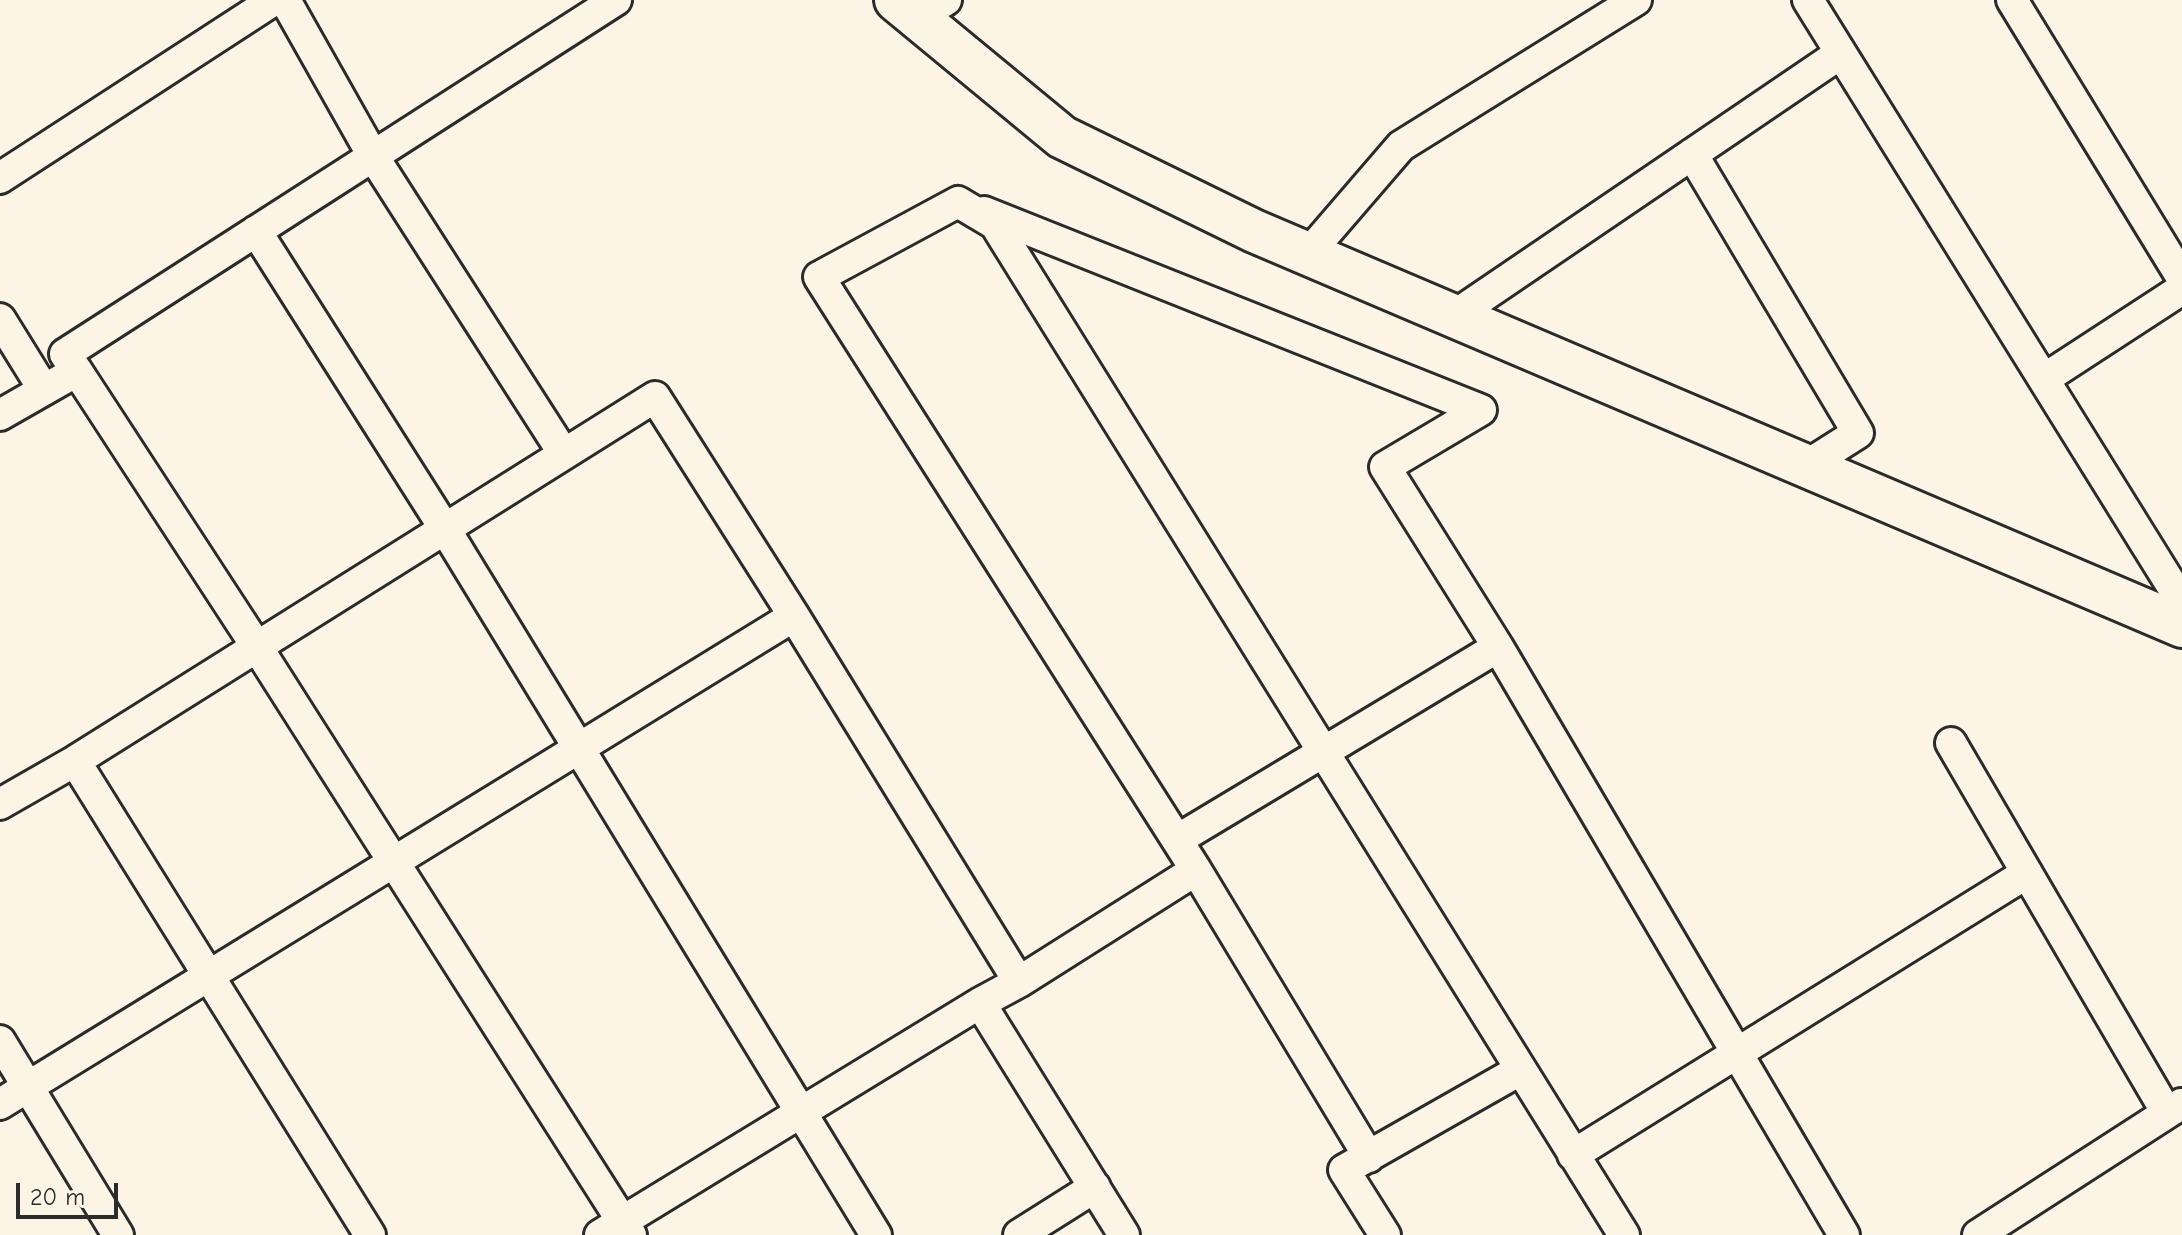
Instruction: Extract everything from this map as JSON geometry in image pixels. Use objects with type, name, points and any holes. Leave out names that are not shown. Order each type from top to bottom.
[{"type":"street","points":[[0,178],[274,0]]},
{"type":"street","points":[[285,0],[373,156],[564,454]]},
{"type":"street","points":[[616,0],[65,354],[257,647],[617,1230],[799,1113],[1019,982],[1196,870]]},
{"type":"street","points":[[1308,254],[1401,146],[1636,0]]},
{"type":"street","points":[[1808,0],[2182,602]]},
{"type":"street","points":[[2012,0],[2182,278]]},
{"type":"street","points":[[920,6],[1062,137],[1254,231],[2182,626]]},
{"type":"street","points":[[1454,316],[1841,53]]},
{"type":"street","points":[[1692,154],[1858,433],[1806,466]]},
{"type":"street","points":[[958,202],[1481,410],[1385,467],[1498,647],[1844,1235]]},
{"type":"street","points":[[958,202],[995,224],[1624,1235]]},
{"type":"street","points":[[958,202],[819,277],[1196,870],[1369,1157]]},
{"type":"street","points":[[256,231],[445,529],[876,1235]]},
{"type":"street","points":[[2044,379],[2182,289]]},
{"type":"street","points":[[0,319],[44,390]]},
{"type":"street","points":[[0,415],[77,371]]},
{"type":"street","points":[[0,804],[75,761],[655,397],[1019,982]]},
{"type":"street","points":[[0,1104],[794,616]]},
{"type":"street","points":[[1177,840],[1498,647]]},
{"type":"street","points":[[1951,743],[2027,873],[2174,1108],[1978,1235]]},
{"type":"street","points":[[75,761],[370,1235]]},
{"type":"street","points":[[1573,1155],[2027,873]]},
{"type":"street","points":[[980,1003],[1124,1235]]},
{"type":"street","points":[[0,1041],[118,1235]]},
{"type":"street","points":[[1385,1235],[1344,1170],[1520,1070]]},
{"type":"street","points":[[1019,1235],[1095,1187]]}]
